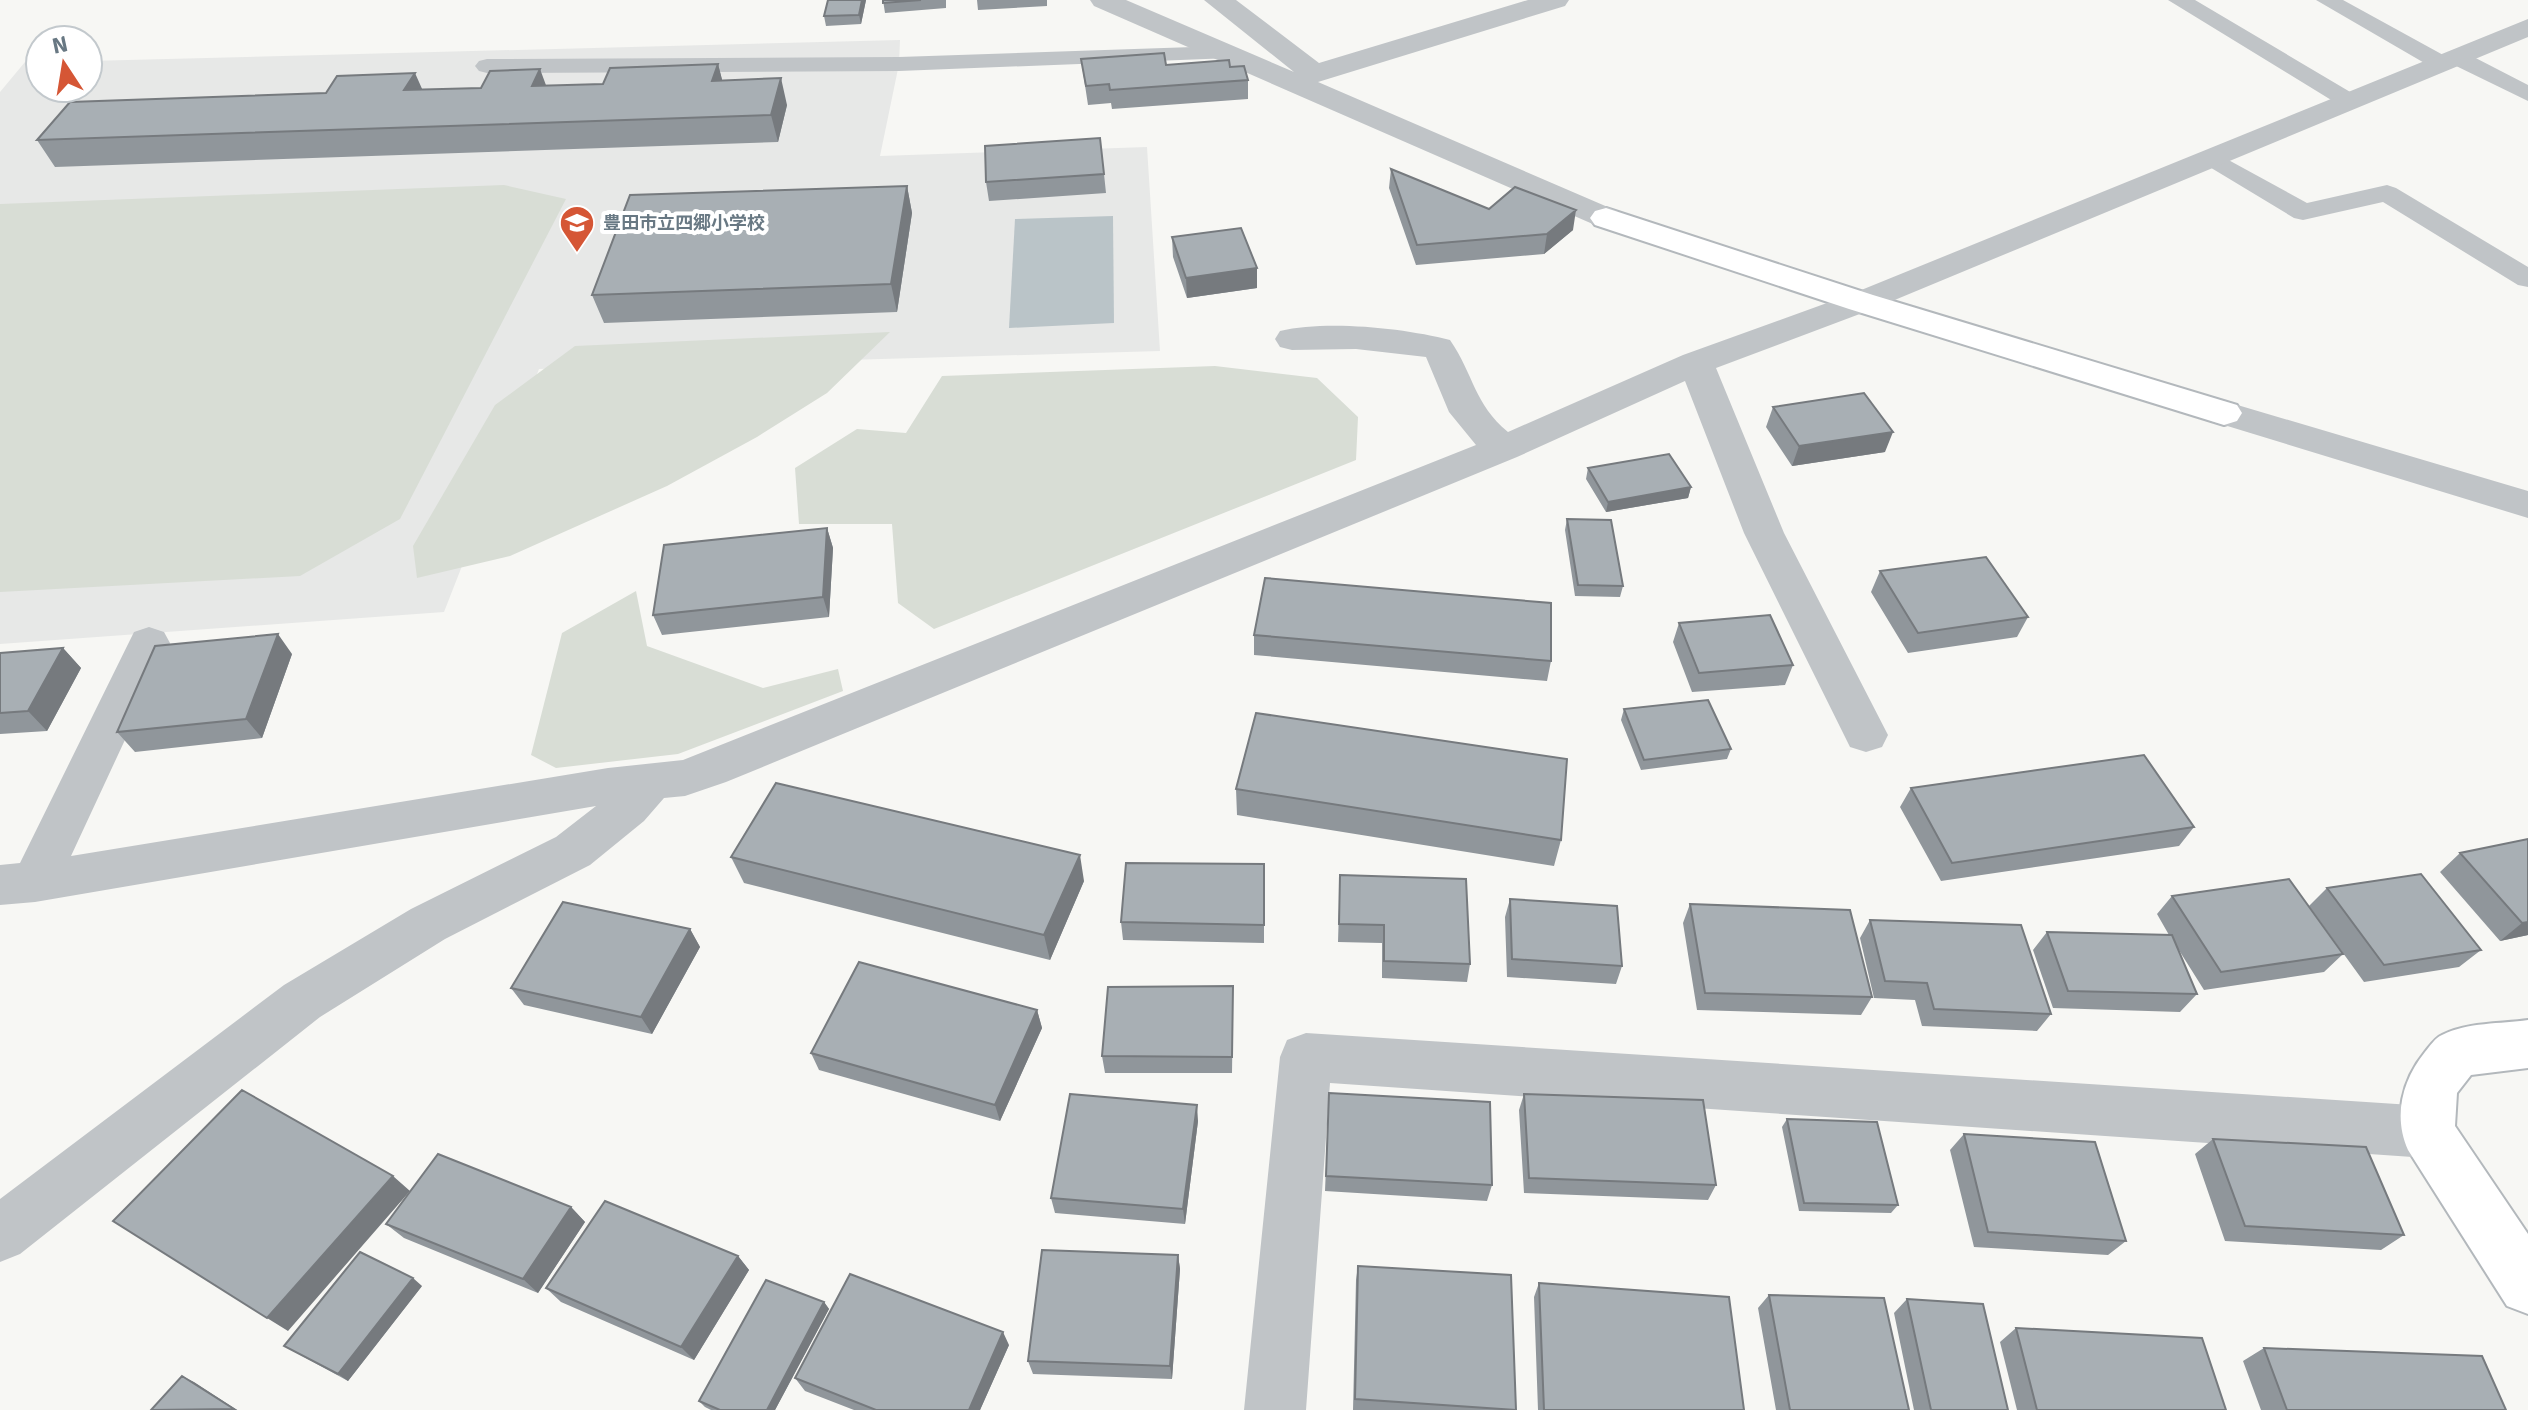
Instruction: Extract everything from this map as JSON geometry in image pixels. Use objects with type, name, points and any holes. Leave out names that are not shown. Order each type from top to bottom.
[{"type":"street","points":[[1103,0],[1223,53],[1305,78],[1606,218],[1861,302],[2528,505]]},
{"type":"street","points":[[1217,0],[1241,14],[1305,78]]},
{"type":"street","points":[[1305,78],[1556,0]]},
{"type":"street","points":[[18,884],[562,794],[685,778],[1504,448],[1696,363],[1861,302],[2528,27]]},
{"type":"street","points":[[1292,339],[1356,338],[1438,348],[1449,364],[1466,411],[1481,429],[1504,448]]},
{"type":"street","points":[[1696,363],[1764,533],[1866,735]]},
{"type":"street","points":[[18,884],[149,643]]},
{"type":"street","points":[[0,1234],[302,1001],[428,924],[573,851],[628,808],[650,783]]},
{"type":"street","points":[[2528,1044],[2457,1053],[2431,1085],[2427,1132],[2465,1195],[2528,1285]]},
{"type":"street","points":[[1275,1410],[1306,1057],[2427,1132]]},
{"type":"lane","points":[[2179,0],[2349,101]]},
{"type":"lane","points":[[2327,0],[2449,60],[2528,94]]},
{"type":"lane","points":[[487,66],[899,64],[1223,53]]},
{"type":"lane","points":[[2212,158],[2303,212],[2387,193],[2528,279]]},
{"type":"shaded area","name":"豊田市立四郷小学校","points":[[900,40],[899,64],[880,156],[1147,147],[1160,351],[539,369],[444,612],[0,644],[0,92],[24,63],[24,104],[104,104],[104,61]]},
{"type":"shaded area","points":[[504,185],[566,199],[400,519],[300,576],[0,592],[0,204]]},
{"type":"shaded area","points":[[1113,216],[1114,323],[1009,328],[1015,219]]},
{"type":"shaded area","points":[[890,332],[827,393],[757,437],[667,486],[510,556],[417,578],[413,546],[495,405],[575,346]]},
{"type":"shaded area","points":[[1215,366],[1317,378],[1358,417],[1356,460],[934,629],[898,603],[892,524],[799,524],[795,468],[857,429],[906,433],[942,376]]},
{"type":"shaded area","points":[[636,591],[647,646],[763,688],[838,669],[843,691],[678,754],[556,768],[531,755],[562,633]]},
{"type":"building","points":[[828,0],[862,0],[859,15],[824,16]]},
{"type":"building","points":[[883,0],[921,0],[883,3]]},
{"type":"building","points":[[1164,53],[1166,65],[1229,60],[1230,67],[1244,66],[1248,80],[1110,90],[1109,84],[1086,86],[1081,59]]},
{"type":"building","points":[[718,64],[712,81],[781,78],[771,115],[37,140],[68,104],[326,93],[337,76],[415,73],[404,90],[481,88],[490,71],[540,69],[532,86],[603,84],[610,68]]},
{"type":"building","points":[[1100,138],[1104,174],[986,182],[985,146]]},
{"type":"building","points":[[1391,169],[1489,209],[1515,187],[1576,210],[1547,234],[1417,245]]},
{"type":"building","points":[[907,186],[891,284],[592,295],[630,195]]},
{"type":"building","points":[[1241,228],[1257,268],[1186,278],[1172,237]]},
{"type":"building","points":[[1864,393],[1893,432],[1799,446],[1773,407]]},
{"type":"building","points":[[1669,454],[1691,487],[1608,502],[1588,468]]},
{"type":"building","points":[[1567,519],[1611,520],[1623,586],[1578,585]]},
{"type":"building","points":[[827,528],[823,597],[653,615],[664,545]]},
{"type":"building","points":[[1986,557],[2028,617],[1918,633],[1880,571]]},
{"type":"building","points":[[1265,578],[1551,603],[1551,661],[1254,635]]},
{"type":"building","points":[[1770,615],[1793,665],[1699,673],[1679,623]]},
{"type":"building","points":[[278,634],[246,719],[117,732],[155,646]]},
{"type":"building","points":[[63,648],[28,711],[0,713],[0,653]]},
{"type":"building","points":[[1708,700],[1731,749],[1644,760],[1624,709]]},
{"type":"building","points":[[1256,713],[1567,759],[1561,840],[1236,789]]},
{"type":"building","points":[[2144,755],[2194,827],[1952,863],[1911,788]]},
{"type":"building","points":[[776,783],[1080,855],[1044,935],[731,857]]},
{"type":"building","points":[[2528,839],[2528,922],[2522,923],[2460,853]]},
{"type":"building","points":[[1126,863],[1264,864],[1264,925],[1121,922]]},
{"type":"building","points":[[2421,874],[2481,950],[2384,965],[2327,888]]},
{"type":"building","points":[[1340,875],[1466,879],[1470,964],[1384,961],[1384,925],[1339,924]]},
{"type":"building","points":[[2289,879],[2343,954],[2221,972],[2172,896]]},
{"type":"building","points":[[1510,899],[1617,906],[1622,966],[1512,959]]},
{"type":"building","points":[[563,902],[690,929],[641,1017],[511,988]]},
{"type":"building","points":[[1690,904],[1850,910],[1872,997],[1705,993]]},
{"type":"building","points":[[1870,920],[2021,925],[2051,1014],[1934,1009],[1927,983],[1885,981]]},
{"type":"building","points":[[2047,932],[2172,935],[2197,994],[2068,991]]},
{"type":"building","points":[[859,962],[1037,1010],[995,1105],[811,1053]]},
{"type":"building","points":[[1233,986],[1232,1057],[1102,1056],[1108,987]]},
{"type":"building","points":[[242,1090],[393,1176],[267,1318],[113,1221]]},
{"type":"building","points":[[1329,1093],[1490,1102],[1492,1185],[1326,1176]]},
{"type":"building","points":[[1070,1094],[1197,1105],[1183,1209],[1051,1198]]},
{"type":"building","points":[[1524,1094],[1703,1100],[1716,1185],[1529,1178]]},
{"type":"building","points":[[1787,1119],[1877,1122],[1898,1205],[1804,1203]]},
{"type":"building","points":[[1964,1134],[2095,1142],[2126,1241],[1988,1232]]},
{"type":"building","points":[[2213,1139],[2366,1147],[2404,1235],[2245,1226]]},
{"type":"building","points":[[438,1154],[571,1207],[523,1279],[386,1224]]},
{"type":"building","points":[[605,1201],[738,1256],[681,1347],[546,1288]]},
{"type":"building","points":[[1042,1250],[1178,1255],[1170,1366],[1028,1361]]},
{"type":"building","points":[[360,1252],[413,1278],[338,1374],[284,1346]]},
{"type":"building","points":[[1358,1266],[1511,1275],[1516,1410],[1355,1399]]},
{"type":"building","points":[[850,1274],[1003,1332],[969,1410],[876,1410],[795,1378]]},
{"type":"building","points":[[766,1280],[824,1302],[767,1410],[720,1410],[699,1401]]},
{"type":"building","points":[[1539,1283],[1729,1297],[1744,1410],[1544,1410]]},
{"type":"building","points":[[1769,1295],[1884,1298],[1909,1410],[1790,1410]]},
{"type":"building","points":[[1907,1299],[1983,1304],[2008,1410],[1931,1410]]},
{"type":"building","points":[[2016,1328],[2202,1338],[2226,1410],[2037,1410]]},
{"type":"building","points":[[2264,1348],[2482,1356],[2506,1410],[2287,1410]]},
{"type":"building","points":[[182,1376],[234,1409],[151,1410]]},
{"type":"place","name":"豊田市立四郷小学校","points":[[577,254]]}]
